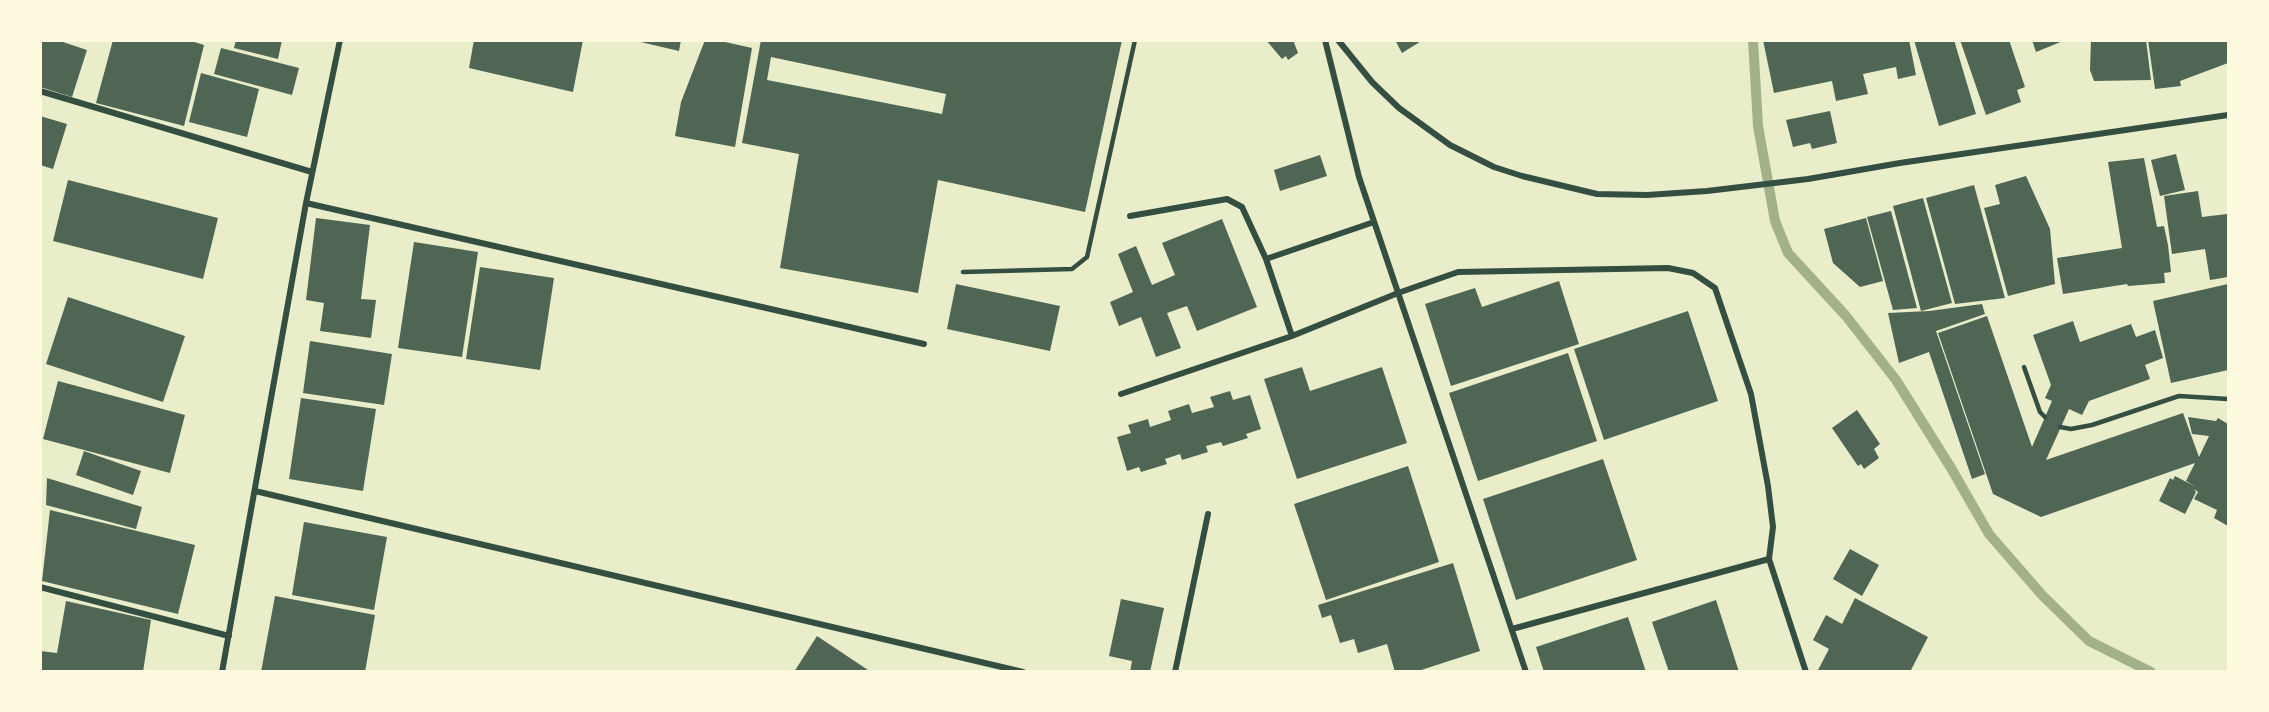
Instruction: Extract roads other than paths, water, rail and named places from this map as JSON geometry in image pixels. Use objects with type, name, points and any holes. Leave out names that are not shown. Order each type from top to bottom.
[{"type":"street","points":[[222,672],[306,204],[340,40]]},
{"type":"street","points":[[1325,40],[1359,177],[1526,672]]},
{"type":"street","points":[[1338,40],[1372,82],[1399,108],[1450,145],[1494,166],[1549,184],[1597,195],[1647,195],[1747,187],[2229,115]]},
{"type":"street","points":[[40,91],[312,172]]},
{"type":"street","points":[[1130,216],[1227,199],[1242,207],[1266,259],[1292,336]]},
{"type":"street","points":[[306,204],[924,344]]},
{"type":"street","points":[[1266,259],[1374,222]]},
{"type":"street","points":[[1121,394],[1292,336],[1398,293],[1458,272],[1668,268],[1693,273],[1715,288],[1751,394],[1768,486],[1773,528],[1769,559],[1806,672]]},
{"type":"street","points":[[255,491],[1023,672]]},
{"type":"street","points":[[1175,672],[1208,514]]},
{"type":"street","points":[[1512,629],[1769,559]]},
{"type":"street","points":[[40,587],[229,636]]},
{"type":"lane","points":[[963,272],[1071,269],[1087,257],[1135,40]]},
{"type":"lane","points":[[2024,368],[2040,412],[2045,417]]},
{"type":"lane","points":[[2061,427],[2070,429],[2092,424],[2179,396],[2229,399]]},
{"type":"waterway","points":[[1753,40],[1758,126],[1775,221],[1788,253],[1846,316],[1896,380],[1989,534],[2042,595],[2089,641],[2151,672]]}]
